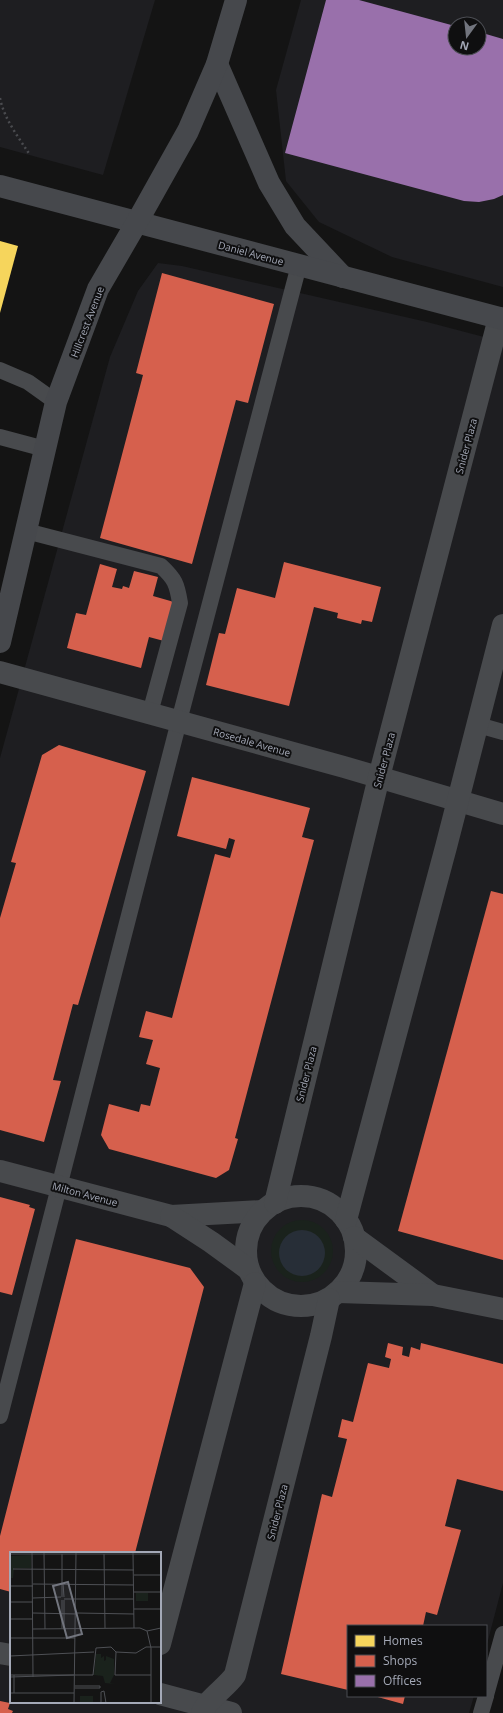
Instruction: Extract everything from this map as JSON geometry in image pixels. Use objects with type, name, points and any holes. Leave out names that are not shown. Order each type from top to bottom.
[{"type":"street","name":"Hillcrest Avenue","points":[[0,642],[56,402],[98,289],[188,131],[217,64],[236,0]]},
{"type":"street","points":[[217,64],[268,183],[295,226],[343,276]]},
{"type":"street","name":"Daniel Avenue","points":[[0,186],[501,319]]},
{"type":"street","name":"Snider Plaza","points":[[269,1207],[379,777],[501,319]]},
{"type":"street","points":[[432,1295],[350,1228],[332,1206],[314,1198],[294,1196],[269,1207],[253,1223],[247,1238],[245,1253],[252,1276],[270,1297],[289,1305],[309,1306],[334,1295],[348,1281],[354,1267],[356,1252],[350,1228],[503,625]]},
{"type":"street","name":"Rosedale Avenue","points":[[0,672],[379,777],[458,802],[503,814]]},
{"type":"street","name":"Milton Avenue","points":[[0,1171],[171,1216],[211,1242],[252,1276]]},
{"type":"street","name":"Milton Avenue","points":[[171,1216],[269,1207]]},
{"type":"street","points":[[161,1640],[252,1276]]},
{"type":"street","points":[[334,1295],[432,1295],[503,1309]]},
{"type":"street","name":"Snider Plaza","points":[[203,1709],[228,1685],[235,1675],[319,1344],[334,1295]]},
{"type":"street","points":[[0,1653],[10,1656]]},
{"type":"street","points":[[161,1697],[203,1709],[232,1713]]},
{"type":"lane","points":[[0,1416],[179,721],[299,265]]},
{"type":"lane","points":[[0,370],[28,382],[56,402]]},
{"type":"lane","points":[[0,437],[45,449]]},
{"type":"lane","points":[[26,531],[161,566],[178,586],[180,603],[150,714]]},
{"type":"lane","points":[[478,725],[503,732]]},
{"type":"lane","points":[[487,1692],[503,1634]]},
{"type":"lane","points":[[481,1713],[486,1697]]},
{"type":"path","points":[[0,98],[2,106],[15,132],[30,155]]},
{"type":"shaded area","points":[[0,0],[155,0],[103,175],[0,147]]},
{"type":"shaded area","points":[[301,0],[503,0],[503,287],[392,257],[319,222],[286,181],[276,90]]},
{"type":"shaded area","points":[[158,263],[182,266],[427,322],[503,342],[503,1583],[487,1644],[487,1625],[347,1625],[347,1697],[474,1697],[469,1713],[0,1713],[0,758],[110,357],[138,291]]},
{"type":"shaded area","points":[[302,1220],[319,1225],[324,1229],[328,1234],[333,1251],[328,1268],[324,1273],[319,1277],[302,1282],[285,1277],[280,1273],[276,1268],[271,1251],[276,1234],[280,1229],[285,1225]]},
{"type":"shaded area","points":[[307,1230],[311,1231],[321,1240],[324,1244],[324,1262],[315,1272],[307,1276],[297,1276],[289,1272],[280,1262],[279,1248],[283,1240],[293,1231]]},
{"type":"building: Homes","points":[[0,241],[18,246],[0,313]]},
{"type":"building: Shops","points":[[162,273],[274,304],[248,403],[236,400],[192,564],[100,538],[143,375],[136,373]]},
{"type":"building: Shops","points":[[284,562],[381,587],[372,622],[362,620],[361,624],[337,618],[338,613],[314,607],[289,706],[206,685],[219,633],[225,634],[237,588],[275,598]]},
{"type":"building: Shops","points":[[100,564],[117,569],[112,587],[122,589],[123,586],[129,588],[134,571],[158,577],[153,596],[174,602],[164,641],[149,637],[141,668],[67,648],[76,613],[86,615]]},
{"type":"building: Shops","points":[[59,745],[146,771],[78,1005],[73,1004],[53,1080],[61,1081],[44,1142],[0,1130],[0,918],[16,863],[11,862],[42,755]]},
{"type":"building: Shops","points":[[192,777],[310,808],[302,837],[314,840],[235,1138],[238,1139],[229,1170],[216,1178],[109,1149],[101,1135],[109,1104],[139,1112],[141,1104],[150,1106],[160,1068],[146,1064],[153,1040],[139,1037],[146,1011],[172,1018],[215,854],[230,858],[235,840],[229,838],[226,849],[177,836]]},
{"type":"building: Shops","points":[[491,891],[503,894],[503,1260],[398,1231]]},
{"type":"building: Shops","points":[[0,1197],[30,1205],[29,1207],[35,1209],[12,1295],[0,1292]]},
{"type":"building: Shops","points":[[76,1239],[190,1268],[204,1287],[135,1552],[10,1552],[10,1592],[0,1589],[0,1536]]},
{"type":"building: Shops","points":[[388,1343],[403,1347],[402,1355],[409,1357],[411,1347],[420,1350],[421,1343],[503,1364],[503,1491],[457,1479],[445,1526],[461,1530],[437,1615],[426,1612],[423,1625],[347,1625],[347,1690],[281,1674],[322,1494],[332,1497],[347,1439],[338,1437],[342,1419],[353,1422],[368,1363],[389,1368],[391,1359],[385,1357]]},
{"type":"building: Shops","points":[[378,1697],[405,1697],[403,1704]]},
{"type":"building: Shops","points":[[0,1701],[10,1703],[8,1709],[13,1711],[12,1713],[0,1713]]},
{"type":"building: Offices","points":[[326,0],[359,0],[447,24],[447,56],[487,56],[487,34],[503,39],[503,195],[494,199],[479,202],[464,201],[285,153]]}]
